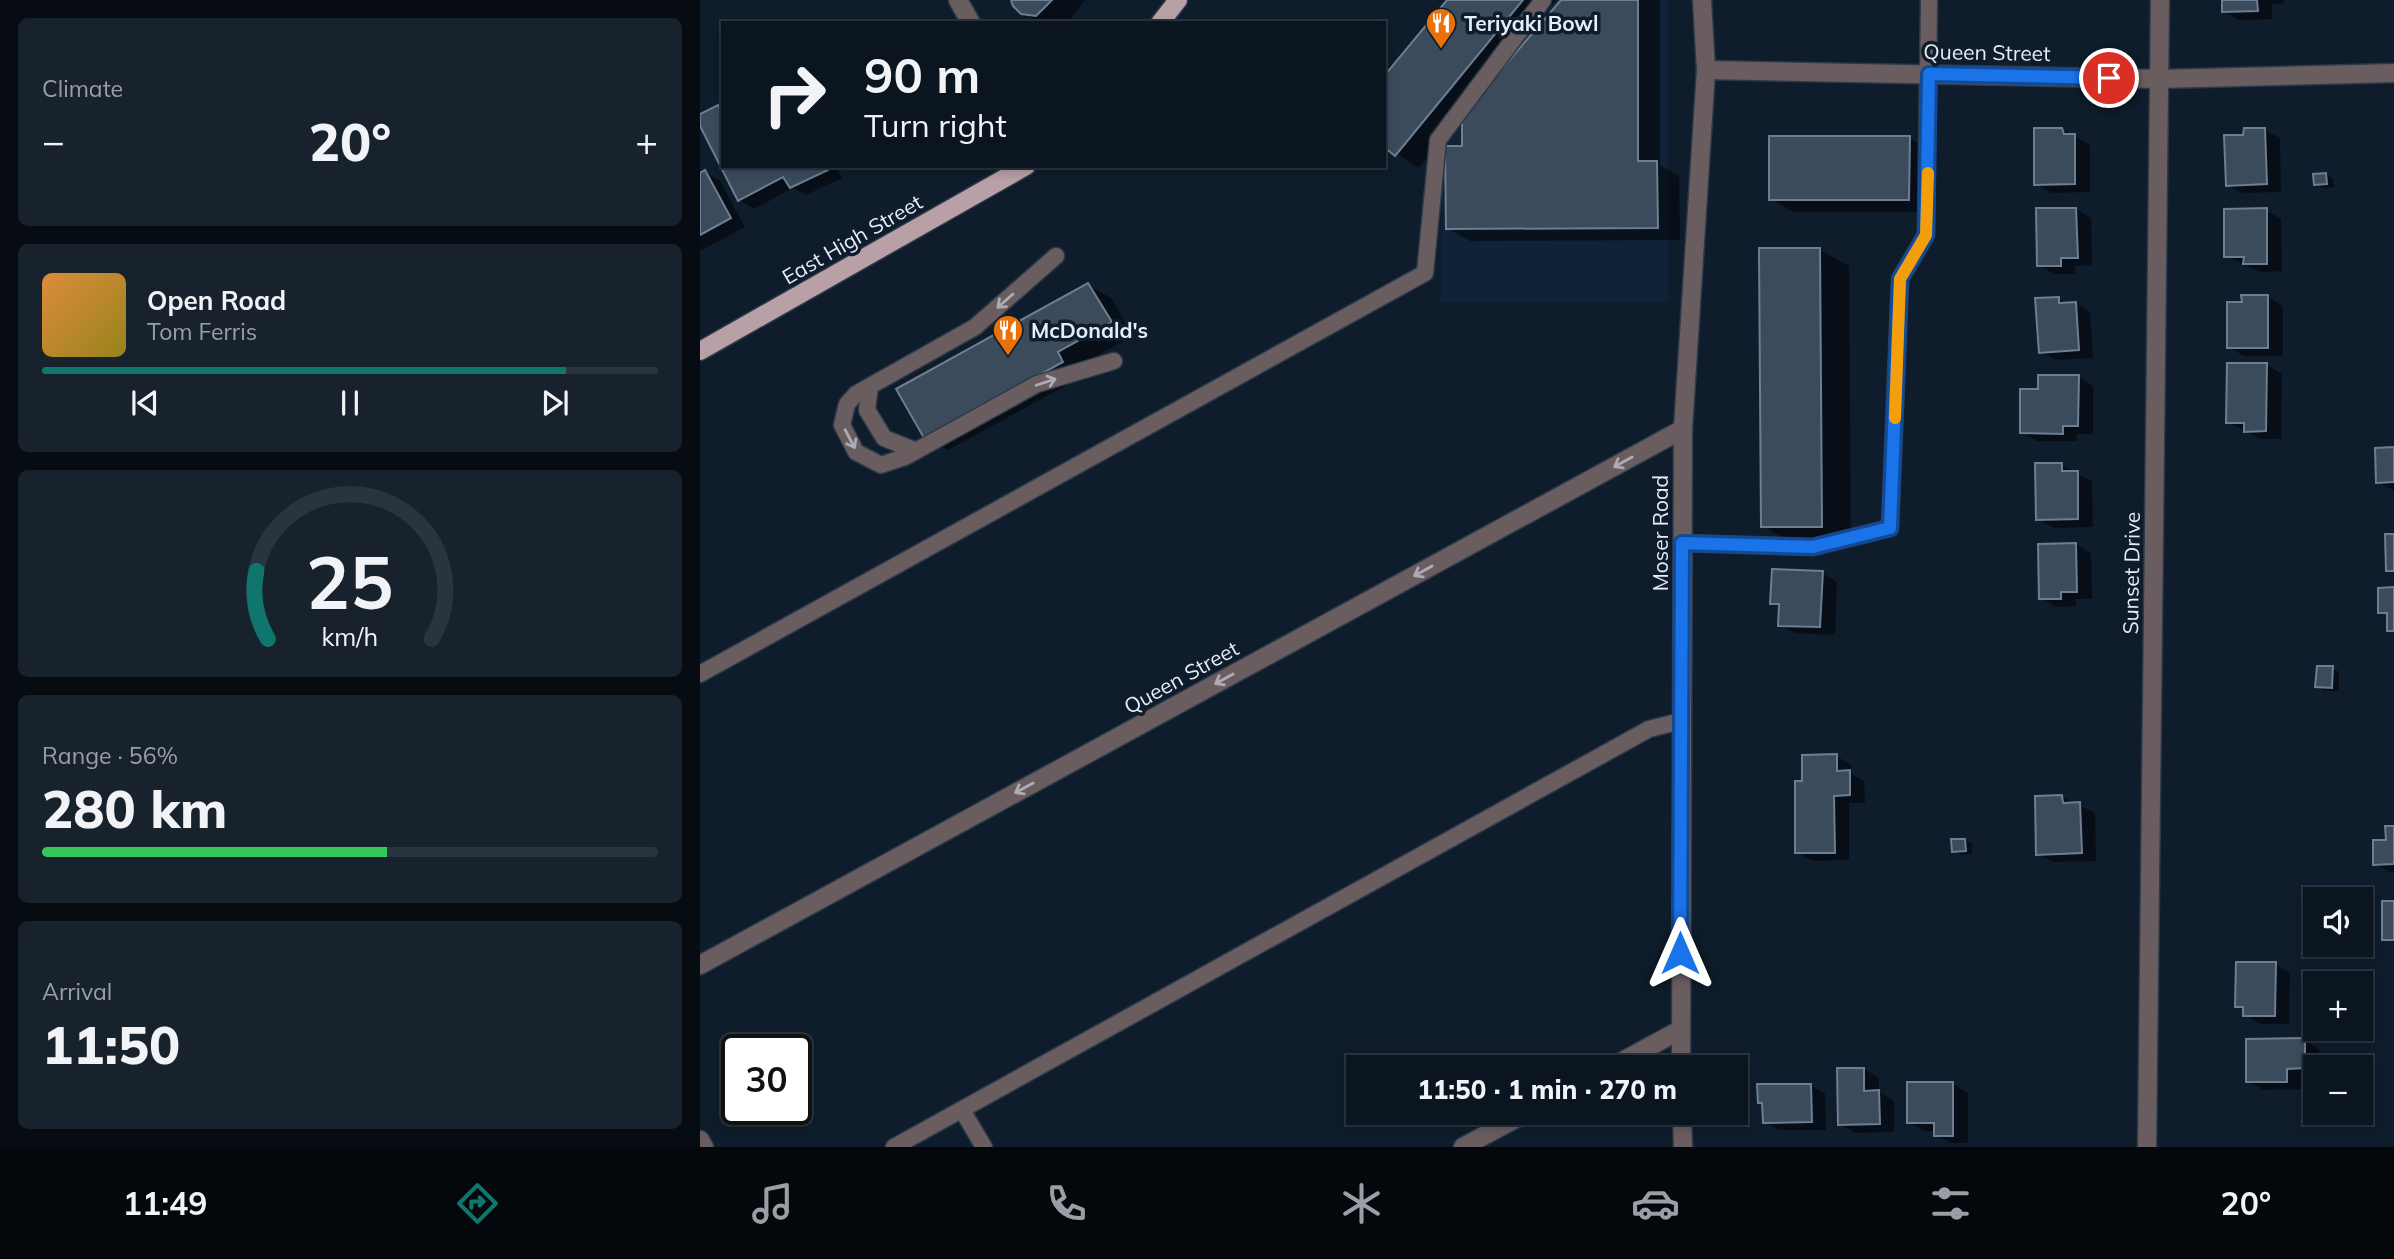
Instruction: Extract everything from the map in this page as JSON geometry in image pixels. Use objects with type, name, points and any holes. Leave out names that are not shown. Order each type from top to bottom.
[{"type":"main road","points":[[1162,21],[1178,0]]},
{"type":"main road","name":"East High Street","points":[[700,351],[1022,168]]},
{"type":"street","points":[[958,0],[970,21]]},
{"type":"street","name":"Moser Road","points":[[1681,1055],[1683,429],[1706,70],[1702,0]]},
{"type":"street","name":"Sunset Drive","points":[[2147,1147],[2160,0]]},
{"type":"street","name":"Queen Street","points":[[1706,70],[2160,79],[2394,73]]},
{"type":"street","name":"Queen Street","points":[[700,965],[1683,429]]},
{"type":"street","points":[[1634,1055],[1680,1030]]},
{"type":"street","points":[[1463,1147],[1504,1125]]},
{"type":"street","points":[[1682,1125],[1683,1147]]},
{"type":"street","points":[[700,1140],[704,1147]]},
{"type":"lane","points":[[700,674],[1425,273],[1438,140],[1543,0]]},
{"type":"lane","points":[[1682,543],[1813,547],[1890,528],[1900,279],[1926,235],[1929,0]]},
{"type":"lane","points":[[1056,256],[975,327],[856,394],[847,404],[842,425],[856,452],[881,465],[916,452],[1037,384],[1114,361]]},
{"type":"lane","points":[[870,386],[867,410],[884,438],[916,452]]},
{"type":"lane","points":[[894,1147],[1649,729],[1681,721]]},
{"type":"lane","points":[[962,1110],[984,1147]]},
{"type":"shaded area","points":[[1553,0],[1668,0],[1668,302],[1441,302],[1442,138]]},
{"type":"building","points":[[1011,0],[1052,0],[1036,16],[1021,14]]},
{"type":"building","points":[[1447,0],[1523,0],[1395,156],[1386,149],[1386,74]]},
{"type":"building","points":[[1561,0],[1638,0],[1638,161],[1657,161],[1658,228],[1446,229],[1445,146],[1462,146],[1462,115]]},
{"type":"building","points":[[2222,0],[2257,0],[2258,11],[2222,12]]},
{"type":"building","points":[[718,105],[721,110],[721,167],[700,126],[700,114]]},
{"type":"building","points":[[2034,128],[2062,128],[2064,134],[2075,134],[2075,184],[2034,185]]},
{"type":"building","points":[[2244,128],[2265,128],[2267,184],[2226,186],[2224,135],[2243,135]]},
{"type":"building","points":[[1769,136],[1910,136],[1909,200],[1769,200]]},
{"type":"building","points":[[721,168],[828,170],[790,188],[783,177],[738,201]]},
{"type":"building","points":[[705,170],[731,218],[700,235],[700,173]]},
{"type":"building","points":[[2326,173],[2327,184],[2314,185],[2313,174]]},
{"type":"building","points":[[2036,208],[2076,208],[2078,258],[2061,258],[2061,266],[2037,266]]},
{"type":"building","points":[[2267,208],[2267,264],[2243,264],[2244,257],[2224,257],[2224,209]]},
{"type":"building","points":[[1759,248],[1820,248],[1822,527],[1761,527]]},
{"type":"building","name":"McDonald's","points":[[1088,283],[1112,322],[1058,352],[1063,362],[924,438],[896,389]]},
{"type":"building","points":[[2241,295],[2268,295],[2268,348],[2227,348],[2227,302],[2242,302]]},
{"type":"building","points":[[2059,297],[2059,303],[2076,302],[2079,350],[2039,353],[2035,298]]},
{"type":"building","points":[[2227,363],[2267,363],[2266,431],[2244,432],[2244,423],[2226,423]]},
{"type":"building","points":[[2038,375],[2079,375],[2078,426],[2063,426],[2063,434],[2020,433],[2020,389],[2038,389]]},
{"type":"building","points":[[2394,447],[2394,482],[2376,483],[2375,448]]},
{"type":"building","points":[[2035,463],[2062,463],[2062,471],[2078,471],[2078,519],[2036,520]]},
{"type":"building","points":[[2385,534],[2394,534],[2394,571],[2386,571]]},
{"type":"building","points":[[2076,543],[2077,592],[2061,592],[2061,599],[2039,599],[2038,544]]},
{"type":"building","points":[[1772,569],[1823,571],[1820,627],[1778,626],[1779,604],[1770,604]]},
{"type":"building","points":[[2394,587],[2394,631],[2387,631],[2387,613],[2378,613],[2378,588]]},
{"type":"building","points":[[2317,666],[2333,666],[2332,688],[2315,687]]},
{"type":"building","points":[[1837,754],[1837,771],[1850,770],[1850,795],[1834,796],[1835,853],[1795,853],[1795,781],[1802,781],[1802,755]]},
{"type":"building","points":[[2062,795],[2063,803],[2080,802],[2082,853],[2036,855],[2035,796]]},
{"type":"building","points":[[2385,826],[2394,826],[2394,864],[2373,865],[2373,840],[2386,840]]},
{"type":"building","points":[[1951,839],[1965,839],[1966,851],[1952,852]]},
{"type":"building","points":[[2382,901],[2394,901],[2394,940],[2382,940]]},
{"type":"building","points":[[2236,962],[2276,962],[2275,1016],[2243,1016],[2243,1007],[2235,1007]]},
{"type":"building","points":[[2303,1038],[2303,1068],[2287,1069],[2287,1082],[2246,1082],[2246,1039]]},
{"type":"building","points":[[1837,1068],[1864,1068],[1864,1091],[1879,1090],[1880,1124],[1838,1125]]},
{"type":"building","points":[[1907,1082],[1953,1082],[1953,1136],[1934,1136],[1934,1123],[1907,1123]]},
{"type":"building","points":[[1757,1084],[1811,1084],[1812,1122],[1763,1123]]},
{"type":"slow traffic","points":[[1895,418],[1900,279],[1926,235],[1928,173]]},
{"type":"place","name":"Teriyaki Bowl","points":[[1441,50]]},
{"type":"place","name":"McDonald's","points":[[1008,357]]},
{"type":"route","points":[[1680,953],[1682,543],[1813,547],[1890,528],[1900,279],[1926,235],[1929,74],[2109,78]]}]
